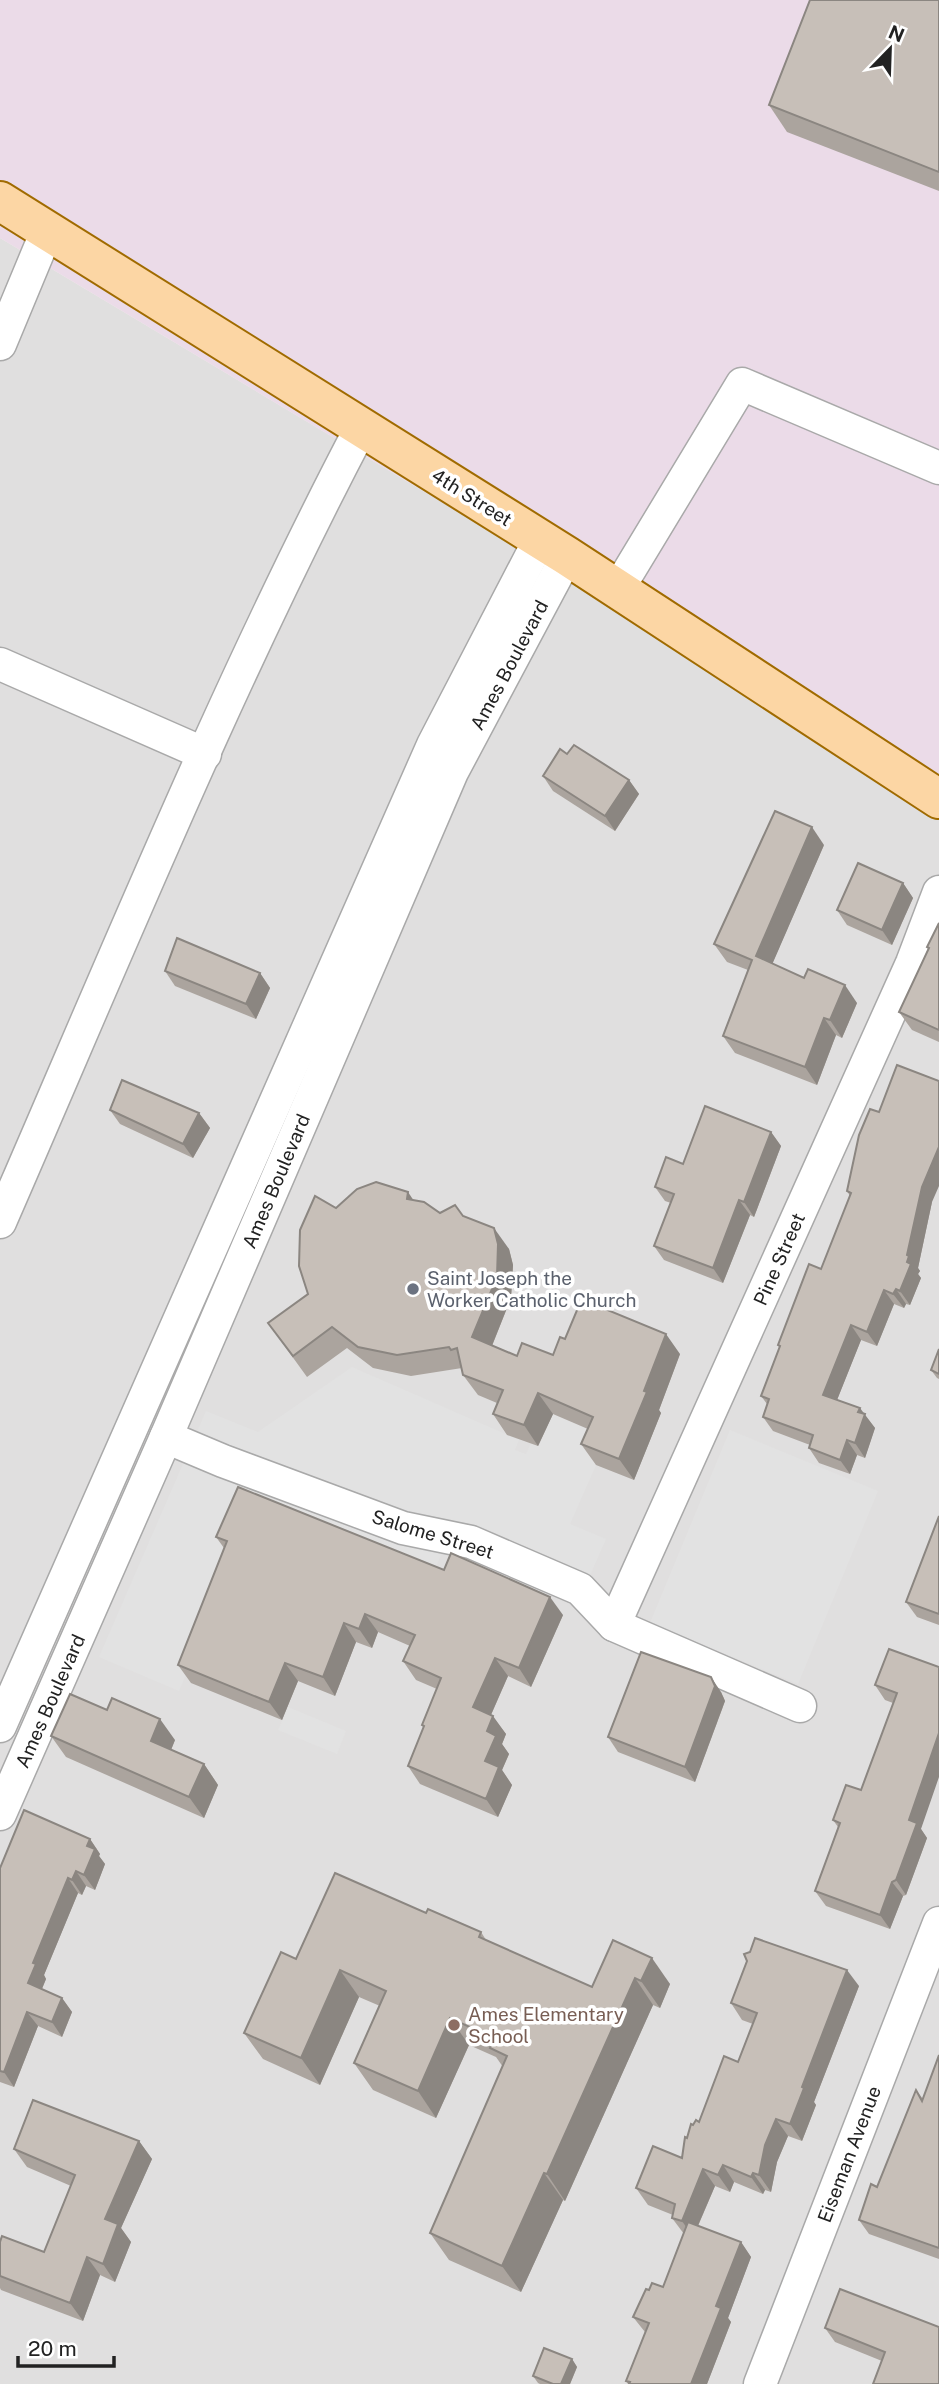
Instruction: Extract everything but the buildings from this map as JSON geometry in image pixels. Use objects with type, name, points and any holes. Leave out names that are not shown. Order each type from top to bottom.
[{"type":"main road","name":"4th Street","points":[[0,201],[553,547],[939,799]]},
{"type":"street","points":[[0,344],[47,231]]},
{"type":"street","points":[[618,589],[742,384],[939,468]]},
{"type":"street","points":[[0,1222],[205,754],[330,486],[361,428]]},
{"type":"street","name":"Ames Boulevard","points":[[0,1814],[166,1437],[452,772],[553,547]]},
{"type":"street","name":"Ames Boulevard","points":[[0,1726],[433,745],[553,547]]},
{"type":"street","points":[[0,664],[205,754]]},
{"type":"street","name":"Pine Street","points":[[614,1625],[912,963],[939,892]]},
{"type":"street","name":"Salome Street","points":[[166,1437],[403,1528],[471,1542],[580,1589],[614,1625],[800,1706]]},
{"type":"street","name":"Eiseman Avenue","points":[[760,2384],[939,1923]]},
{"type":"shaded area","points":[[0,0],[939,0],[939,815],[587,589],[0,238]]},
{"type":"shaded area","points":[[0,238],[587,589],[939,815],[939,2384],[0,2384]]},
{"type":"shaded area","points":[[352,1367],[519,1440],[515,1450],[526,1454],[531,1443],[539,1446],[553,1414],[608,1438],[570,1524],[606,1539],[588,1580],[455,1522],[431,1578],[236,1558],[179,1691],[99,1657],[206,1411],[258,1432]]},
{"type":"shaded area","points":[[730,1430],[878,1491],[798,1684],[650,1623]]},
{"type":"shaded area","points":[[288,1707],[346,1731],[337,1754],[278,1730]]},
{"type":"place","name":"Saint Joseph the Worker Catholic Church","points":[[413,1289]]},
{"type":"place","name":"Ames Elementary School","points":[[454,2025]]}]
